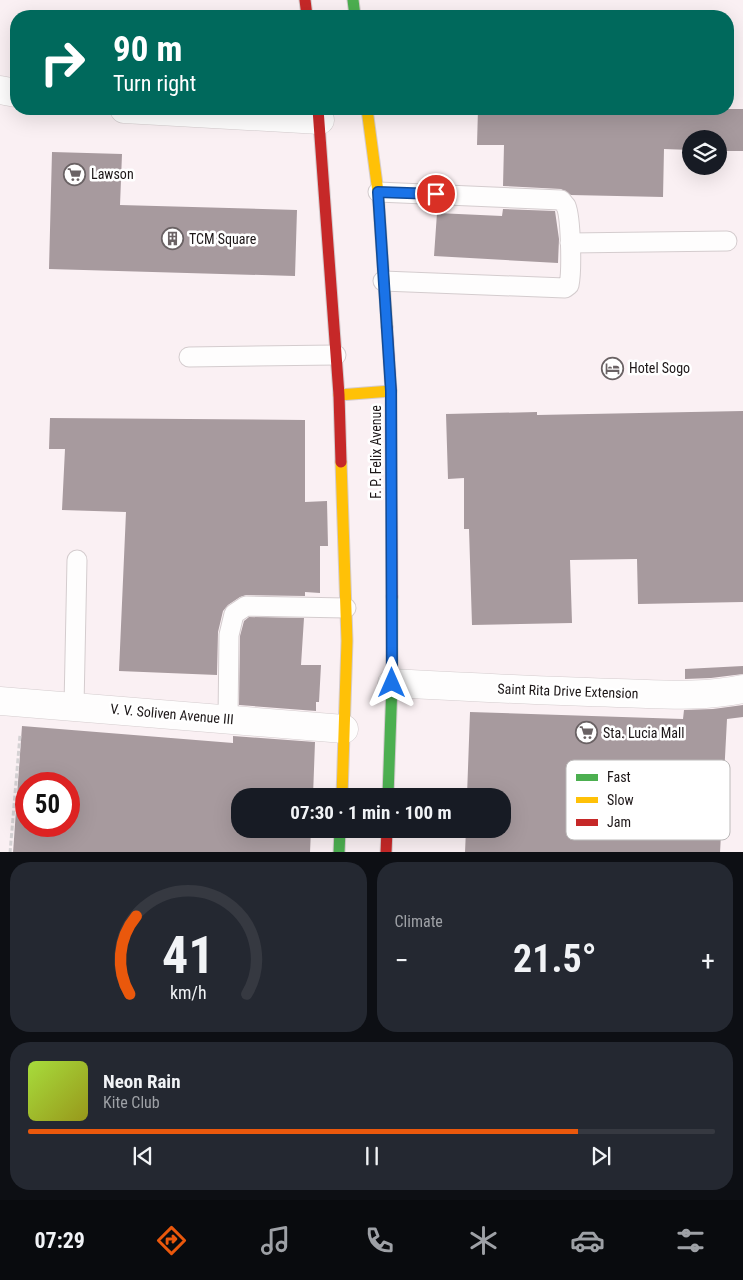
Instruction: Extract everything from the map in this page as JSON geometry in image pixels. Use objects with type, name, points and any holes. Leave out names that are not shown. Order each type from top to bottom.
[{"type":"main road","points":[[319,115],[339,395],[347,641],[342,788]]},
{"type":"main road","name":"F. P. Felix Avenue","points":[[367,115],[378,192],[391,391],[392,683],[388,788]]},
{"type":"main road","points":[[339,395],[391,391]]},
{"type":"main road","points":[[339,852],[340,838]]},
{"type":"main road","points":[[386,852],[387,838]]},
{"type":"street","name":"Saint Rita Drive Extension","points":[[392,683],[548,691],[687,695],[743,689]]},
{"type":"street","name":"V. V. Soliven Avenue III","points":[[11,701],[344,729]]},
{"type":"lane","points":[[378,192],[561,200],[566,207],[570,243],[571,275],[569,285],[565,288],[383,281]]},
{"type":"lane","points":[[570,243],[727,240]]},
{"type":"lane","points":[[189,357],[336,355]]},
{"type":"lane","points":[[74,706],[77,560]]},
{"type":"lane","points":[[228,719],[229,635],[234,614],[246,606],[346,608]]},
{"type":"path","points":[[10,852],[11,701]]},
{"type":"building","points":[[734,109],[743,109],[743,151],[727,151],[727,130],[682,130],[682,150],[664,149],[663,197],[571,195],[561,189],[503,186],[504,145],[477,145],[478,115],[734,115]]},
{"type":"building","name":"TCM Square","points":[[52,152],[122,154],[120,205],[297,210],[295,276],[49,269]]},
{"type":"building","points":[[503,209],[555,211],[559,239],[558,263],[434,256],[437,213],[502,216]]},
{"type":"building","points":[[743,411],[743,602],[638,604],[637,559],[570,560],[572,623],[472,625],[469,529],[464,529],[464,478],[448,479],[446,414],[537,412],[537,415]]},
{"type":"building","points":[[50,418],[305,420],[305,502],[327,501],[328,546],[320,546],[320,593],[305,592],[305,596],[246,595],[228,605],[223,611],[218,632],[217,675],[119,671],[126,512],[62,510],[65,449],[49,449]]},
{"type":"building","points":[[249,617],[304,618],[301,665],[321,665],[319,702],[316,702],[316,711],[239,705],[240,636],[244,621]]},
{"type":"building","points":[[743,666],[743,674],[685,679],[685,669]]},
{"type":"building","points":[[743,705],[743,717],[727,719],[725,760],[566,760],[566,840],[721,840],[720,852],[465,852],[466,838],[511,838],[511,788],[467,788],[470,712],[683,719],[684,710]]},
{"type":"building","points":[[22,726],[233,743],[233,736],[315,742],[313,788],[231,788],[231,838],[311,838],[310,852],[13,852],[15,825],[15,837],[80,837],[80,772],[19,772]]},
{"type":"traffic: fast","points":[[353,0],[354,10]]},
{"type":"traffic: fast","points":[[388,788],[392,683],[392,597]]},
{"type":"traffic: fast","points":[[339,852],[340,838]]},
{"type":"traffic: slow","points":[[368,115],[378,192],[387,327]]},
{"type":"traffic: slow","points":[[339,395],[391,391]]},
{"type":"traffic: slow","points":[[341,462],[347,641],[342,788]]},
{"type":"traffic: jam","points":[[305,0],[306,10]]},
{"type":"traffic: jam","points":[[318,115],[339,395],[341,462]]},
{"type":"traffic: jam","points":[[387,327],[391,391],[392,597]]},
{"type":"traffic: jam","points":[[386,852],[387,838]]},
{"type":"place","name":"Lawson","points":[[75,174]]},
{"type":"place","name":"TCM Square","points":[[173,239]]},
{"type":"place","name":"Hotel Sogo","points":[[613,368]]},
{"type":"place","name":"Sta. Lucia Mall","points":[[587,733]]},
{"type":"route","points":[[392,683],[391,391],[378,192],[436,194]]}]
